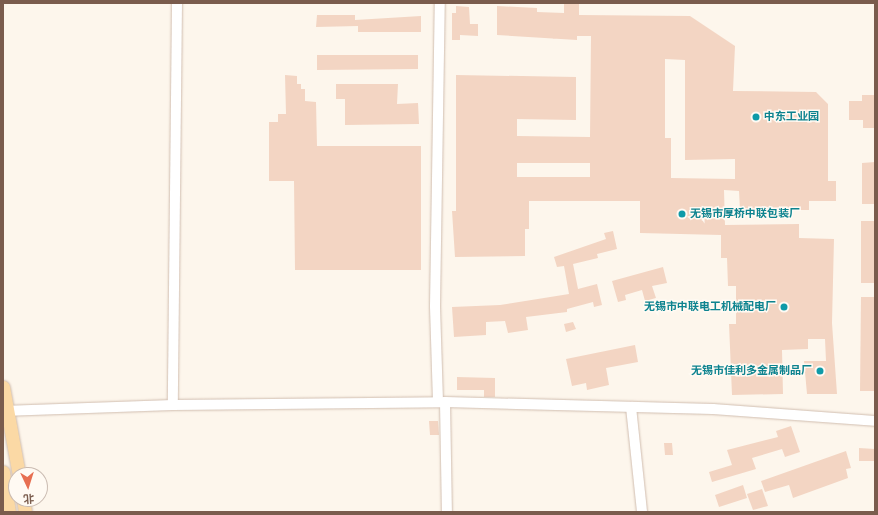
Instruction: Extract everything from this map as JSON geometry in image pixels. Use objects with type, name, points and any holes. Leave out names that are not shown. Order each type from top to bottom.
[{"type":"main road","points":[[3,387],[5,411],[17,467]]},
{"type":"main road","points":[[3,472],[9,512]]},
{"type":"street","points":[[173,405],[177,3]]},
{"type":"street","points":[[440,3],[435,306],[442,402],[447,512]]},
{"type":"street","points":[[5,411],[173,405],[442,402],[713,409],[875,421]]},
{"type":"street","points":[[631,407],[642,512]]},
{"type":"building","points":[[564,3],[579,3],[579,15],[690,16],[735,46],[733,91],[816,92],[828,104],[828,181],[836,181],[836,201],[809,201],[809,210],[740,210],[739,191],[724,190],[725,225],[799,224],[799,238],[834,239],[832,323],[837,394],[807,394],[804,361],[826,361],[825,339],[808,339],[808,349],[782,350],[783,394],[732,395],[729,324],[736,324],[736,286],[728,286],[727,258],[721,258],[721,235],[640,233],[640,201],[529,201],[529,229],[525,229],[525,256],[455,257],[452,211],[456,211],[456,75],[576,77],[576,120],[517,119],[517,136],[590,137],[591,36],[577,36],[577,40],[497,35],[497,6],[537,8],[537,12],[564,13]],"holes":[[[665,59],[685,60],[685,160],[735,159],[735,179],[671,178],[671,138],[665,138]],[[517,163],[590,163],[590,177],[517,177]]]},
{"type":"building","points":[[456,6],[469,7],[470,24],[478,24],[478,36],[460,35],[460,40],[452,40],[452,13],[456,13]]},
{"type":"building","points":[[317,15],[355,15],[355,20],[421,16],[421,32],[358,32],[358,26],[316,27]]},
{"type":"building","points":[[317,55],[418,55],[418,69],[317,70]]},
{"type":"building","points":[[285,75],[297,76],[297,84],[301,84],[301,89],[305,89],[305,101],[316,102],[317,146],[421,146],[421,270],[295,270],[294,181],[269,181],[269,122],[278,122],[278,114],[286,114]]},
{"type":"building","points":[[336,84],[398,84],[397,104],[418,103],[419,124],[345,125],[345,99],[336,99]]},
{"type":"building","points":[[862,95],[875,95],[875,128],[863,128],[863,120],[849,120],[849,101],[862,101]]},
{"type":"building","points":[[875,162],[875,204],[862,204],[862,163]]},
{"type":"building","points":[[861,221],[875,221],[875,283],[861,283]]},
{"type":"building","points":[[613,231],[617,249],[597,254],[598,258],[573,264],[578,289],[597,284],[602,305],[594,307],[593,302],[567,309],[567,312],[526,317],[528,330],[508,333],[505,321],[486,322],[486,335],[454,337],[452,307],[500,305],[569,294],[564,266],[557,267],[554,257],[606,239],[604,233]]},
{"type":"building","points":[[663,267],[667,283],[652,286],[656,298],[645,301],[642,290],[625,295],[626,300],[618,302],[612,281]]},
{"type":"building","points":[[861,297],[875,297],[875,391],[860,391]]},
{"type":"building","points":[[573,322],[576,329],[566,332],[564,324]]},
{"type":"building","points":[[635,345],[638,362],[606,368],[609,385],[587,390],[586,383],[572,386],[566,359]]},
{"type":"building","points":[[457,377],[495,378],[495,397],[484,397],[484,390],[457,390]]},
{"type":"building","points":[[429,421],[438,421],[439,435],[430,435]]},
{"type":"building","points":[[791,426],[800,452],[785,457],[782,449],[752,458],[756,469],[712,482],[709,472],[732,465],[727,450],[778,437],[776,431]]},
{"type":"building","points":[[664,443],[672,443],[673,455],[665,455]]},
{"type":"building","points":[[859,448],[875,449],[875,461],[859,461]]},
{"type":"building","points":[[846,451],[851,468],[846,469],[848,478],[793,498],[789,485],[765,492],[761,481]]},
{"type":"building","points":[[743,485],[747,498],[719,507],[715,495]]},
{"type":"building","points":[[762,489],[768,506],[753,510],[747,494]]},
{"type":"place","name":"中东工业园","points":[[756,117]]},
{"type":"place","name":"无锡市厚桥中联包装厂","points":[[682,214]]},
{"type":"place","name":"无锡市中联电工机械配电厂","points":[[784,307]]},
{"type":"place","name":"无锡市佳利多金属制品厂","points":[[820,371]]}]
